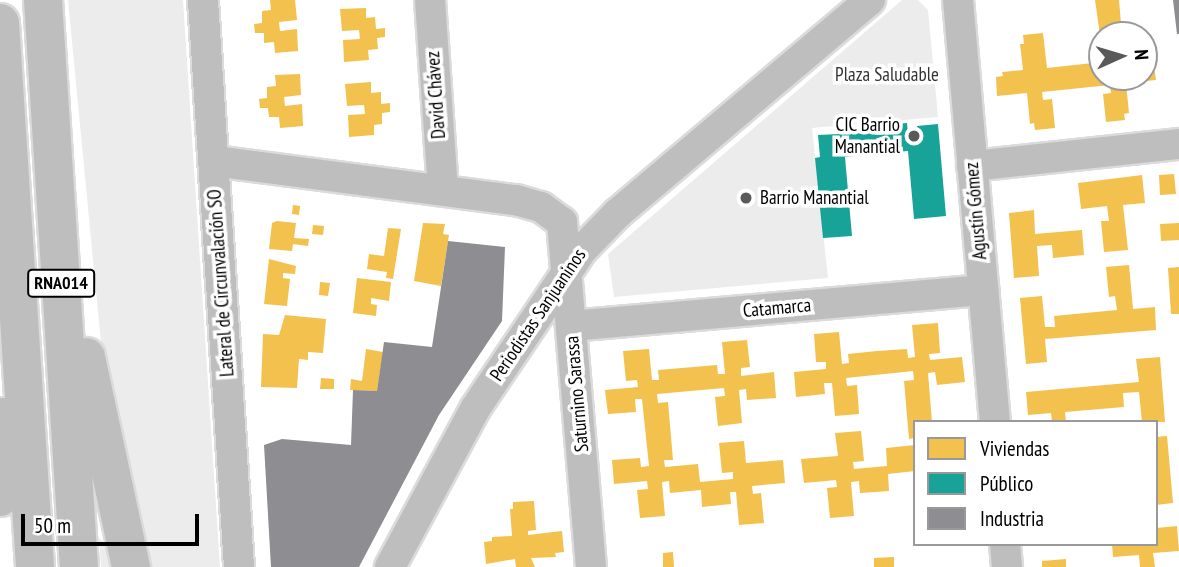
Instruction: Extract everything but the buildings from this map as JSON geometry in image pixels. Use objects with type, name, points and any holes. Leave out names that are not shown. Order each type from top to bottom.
[{"type":"highway","name":"RNA014","points":[[43,0],[79,567]]},
{"type":"highway","name":"RNA014","points":[[0,23],[35,567]]},
{"type":"highway","points":[[54,171],[91,386],[131,567]]},
{"type":"highway","points":[[0,497],[12,209]]},
{"type":"street","name":"Lateral de Circunvalación SO","points":[[203,0],[239,567]]},
{"type":"street","name":"David Chávez","points":[[430,0],[443,190]]},
{"type":"street","name":"Periodistas Sanjuaninos","points":[[390,567],[475,409],[566,269],[618,213],[870,0]]},
{"type":"street","name":"Agustín Gómez","points":[[958,0],[995,420]]},
{"type":"street","points":[[972,166],[1179,144]]},
{"type":"street","points":[[214,161],[443,190]]},
{"type":"street","name":"Saturnino Sarassa","points":[[443,190],[528,203],[562,222],[592,567]]},
{"type":"street","name":"Catamarca","points":[[571,326],[983,290]]},
{"type":"street","points":[[1005,546],[1007,567]]},
{"type":"green space","points":[[68,0],[183,0],[220,567],[146,567],[101,343]]},
{"type":"green space","name":"Barrio Manantial","points":[[902,0],[918,0],[928,10],[938,117],[812,128],[828,278],[614,297],[608,254]]},
{"type":"green space","points":[[99,538],[113,549],[118,567],[101,567]]},
{"type":"place","name":"CIC Barrio Manantial","points":[[914,136]]},
{"type":"place","name":"Barrio Manantial","points":[[746,198]]},
{"type":"park label","name":"Plaza Saludable","points":[[887,75]]}]
